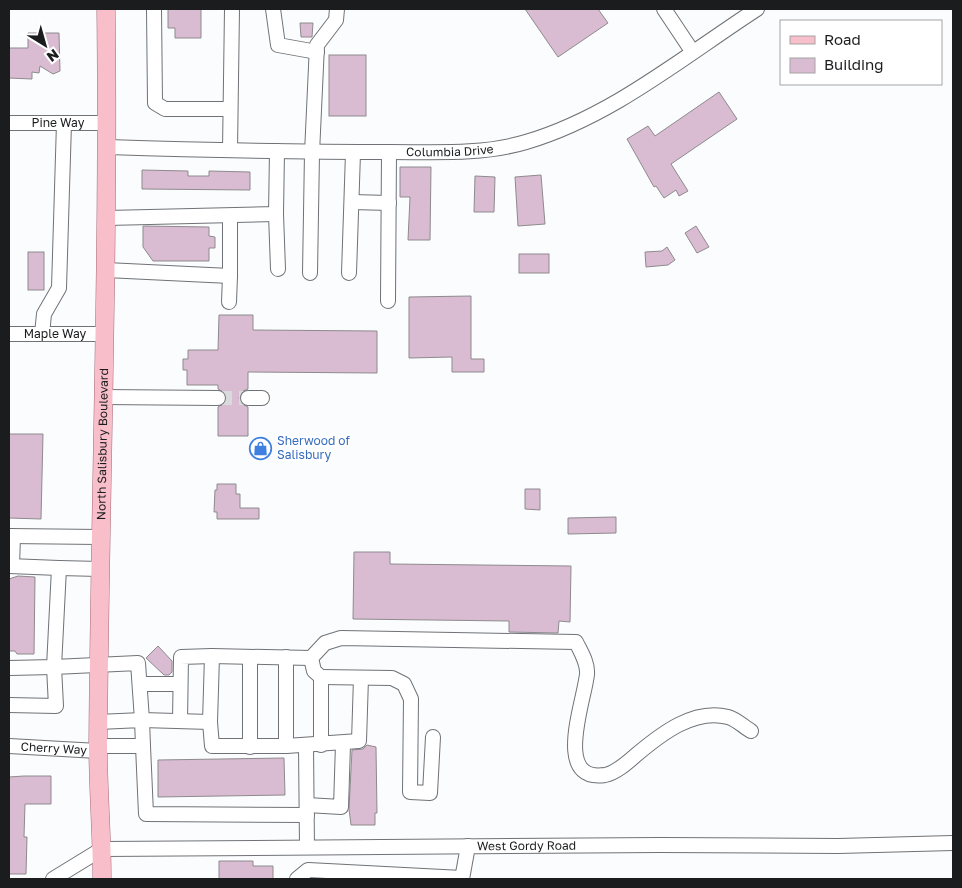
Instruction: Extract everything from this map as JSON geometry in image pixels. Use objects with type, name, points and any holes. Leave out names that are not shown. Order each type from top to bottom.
[{"type":"main road","name":"North Salisbury Boulevard","points":[[102,879],[98,722],[103,334],[108,148],[106,9]]},
{"type":"street","points":[[154,9],[154,103],[165,109],[230,109]]},
{"type":"street","points":[[230,150],[232,9]]},
{"type":"street","points":[[273,9],[278,45],[317,52]]},
{"type":"street","points":[[310,273],[312,152],[317,52],[318,45],[336,20],[337,9]]},
{"type":"street","points":[[664,9],[692,51]]},
{"type":"street","name":"Columbia Drive","points":[[108,148],[389,152],[491,149],[525,142],[558,131],[621,98],[757,9]]},
{"type":"street","name":"Pine Way","points":[[9,123],[108,123]]},
{"type":"street","points":[[42,334],[44,314],[59,288],[64,123]]},
{"type":"street","points":[[277,151],[276,214],[278,269]]},
{"type":"street","points":[[349,273],[353,152]]},
{"type":"street","points":[[388,301],[389,152]]},
{"type":"street","points":[[352,202],[389,203]]},
{"type":"street","points":[[107,218],[276,214]]},
{"type":"street","points":[[229,302],[230,216]]},
{"type":"street","points":[[106,270],[230,276]]},
{"type":"street","name":"Maple Way","points":[[9,334],[103,334]]},
{"type":"street","points":[[103,397],[218,398]]},
{"type":"street","points":[[100,537],[11,536],[10,566],[100,569]]},
{"type":"street","points":[[9,706],[56,706],[54,667],[59,568]]},
{"type":"street","points":[[311,658],[325,642],[341,638],[576,642],[584,656],[587,673],[576,727],[574,750],[580,766],[593,775],[607,775],[625,764],[653,741],[677,725],[697,718],[729,717],[751,731]]},
{"type":"street","points":[[212,656],[210,722],[212,746],[306,746],[359,741],[361,678]]},
{"type":"street","points":[[180,721],[181,658],[212,656],[311,658]]},
{"type":"street","points":[[250,657],[250,747]]},
{"type":"street","points":[[286,657],[286,746]]},
{"type":"street","points":[[311,658],[314,671],[320,677],[392,678],[404,684],[411,699],[410,792],[430,793],[433,737]]},
{"type":"street","points":[[9,668],[99,663],[138,663],[141,684],[146,814],[307,810],[341,807],[343,744]]},
{"type":"street","points":[[320,677],[321,744]]},
{"type":"street","points":[[141,684],[180,684]]},
{"type":"street","points":[[98,722],[142,720],[210,722]]},
{"type":"street","name":"Cherry Way","points":[[9,746],[98,748],[142,746]]},
{"type":"street","points":[[306,746],[307,847]]},
{"type":"street","name":"West Gordy Road","points":[[102,849],[468,846],[838,846],[953,843]]},
{"type":"street","points":[[298,879],[308,870],[462,879],[468,846]]},
{"type":"street","points":[[53,879],[102,849]]},
{"type":"building","points":[[168,9],[201,9],[201,38],[175,38],[175,28],[168,28]]},
{"type":"building","points":[[525,9],[598,9],[608,23],[558,57]]},
{"type":"building","points":[[300,23],[313,23],[312,37],[301,37]]},
{"type":"building","points":[[28,33],[59,33],[60,71],[53,74],[40,66],[39,73],[32,72],[32,79],[9,78],[9,48],[28,48]]},
{"type":"building","points":[[329,55],[366,55],[366,116],[329,116]]},
{"type":"building","points":[[719,92],[737,119],[671,164],[688,191],[679,196],[676,190],[664,198],[656,186],[654,187],[627,139],[648,126],[655,136]]},
{"type":"building","points":[[400,167],[431,167],[430,240],[408,240],[410,197],[400,197]]},
{"type":"building","points":[[142,170],[188,171],[188,176],[209,176],[209,171],[250,172],[250,190],[142,189]]},
{"type":"building","points":[[541,175],[545,224],[518,226],[515,177]]},
{"type":"building","points":[[475,176],[495,177],[494,212],[474,212]]},
{"type":"building","points":[[143,226],[209,227],[209,236],[215,237],[215,248],[209,248],[209,261],[153,261],[143,247]]},
{"type":"building","points":[[696,226],[709,247],[697,253],[685,233]]},
{"type":"building","points":[[667,247],[675,260],[668,265],[646,267],[645,252],[662,251]]},
{"type":"building","points":[[28,252],[44,252],[44,290],[28,290]]},
{"type":"building","points":[[519,254],[549,254],[549,273],[519,273]]},
{"type":"building","points":[[471,296],[471,359],[484,359],[484,372],[452,372],[452,357],[409,358],[409,297]]},
{"type":"building","points":[[219,315],[253,315],[253,330],[377,331],[377,373],[248,372],[248,389],[243,391],[239,398],[241,403],[248,407],[248,436],[218,436],[218,407],[225,403],[226,394],[218,389],[218,385],[187,385],[187,370],[183,370],[183,359],[188,359],[188,350],[218,350]]},
{"type":"building","points":[[9,434],[43,434],[41,519],[9,518]]},
{"type":"building","points":[[217,484],[236,484],[236,494],[240,494],[240,508],[259,508],[259,519],[217,519],[217,512],[214,512]]},
{"type":"building","points":[[525,489],[540,489],[540,510],[525,509]]},
{"type":"building","points":[[616,517],[616,533],[568,534],[568,518]]},
{"type":"building","points":[[354,552],[390,552],[390,564],[571,566],[570,622],[559,621],[558,633],[509,632],[509,621],[353,619]]},
{"type":"building","points":[[18,576],[35,577],[34,654],[17,654],[15,651],[9,651],[9,579]]},
{"type":"building","points":[[158,646],[172,661],[172,672],[169,675],[164,675],[146,658]]},
{"type":"building","points":[[367,745],[376,747],[377,813],[375,813],[375,825],[351,825],[349,809],[352,750],[363,749]]},
{"type":"building","points":[[284,758],[285,795],[158,797],[158,760]]},
{"type":"building","points":[[51,776],[51,804],[25,804],[24,837],[27,837],[26,874],[9,874],[9,777]]},
{"type":"building","points":[[219,861],[253,861],[253,866],[273,866],[273,879],[219,879]]},
{"type":"tunnel","points":[[218,398],[248,398]]},
{"type":"place","name":"Sherwood of Salisbury","points":[[261,448]]}]
